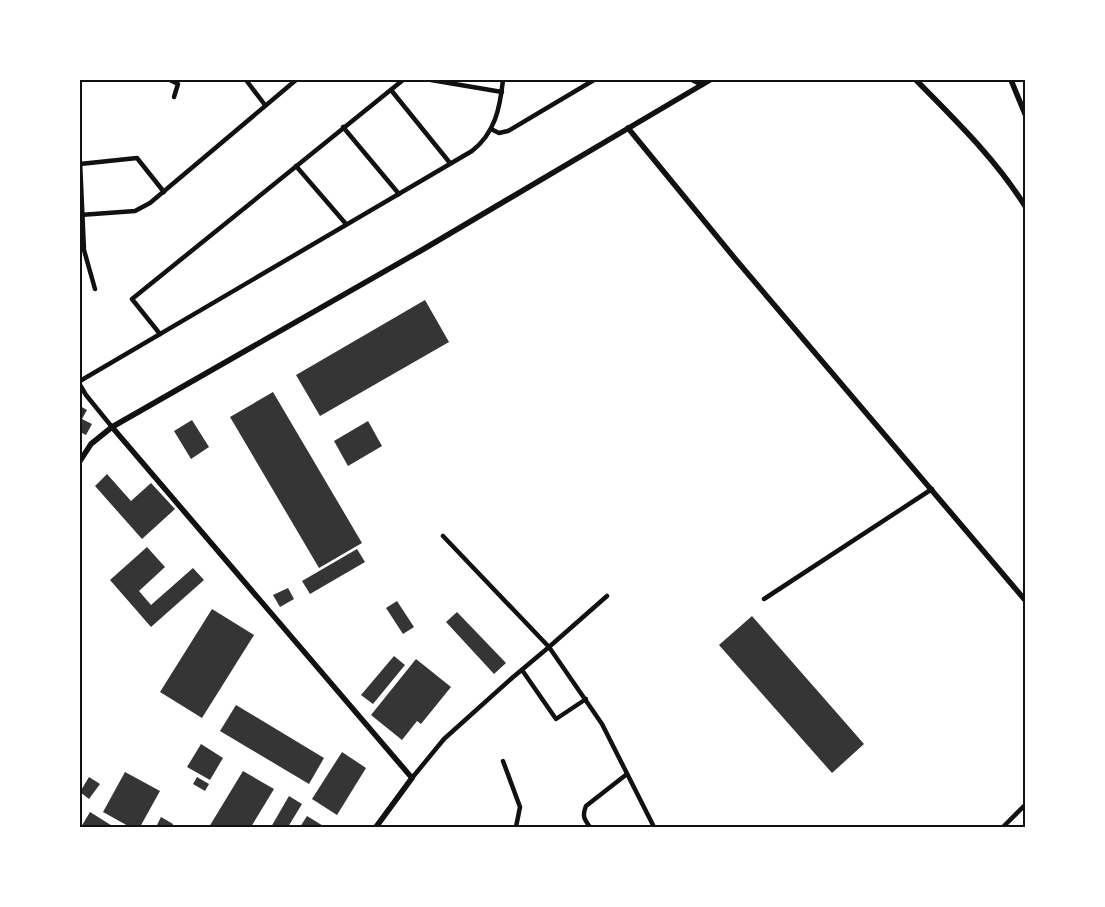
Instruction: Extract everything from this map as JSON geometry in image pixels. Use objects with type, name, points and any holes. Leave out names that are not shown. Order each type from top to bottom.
[{"type":"street","points":[[170,80],[178,84],[174,97]]},
{"type":"street","points":[[246,80],[265,105]]},
{"type":"street","points":[[81,214],[136,211],[150,203],[296,80]]},
{"type":"street","points":[[160,334],[132,299],[402,80]]},
{"type":"street","points":[[431,80],[502,92]]},
{"type":"street","points":[[80,381],[481,144],[498,116],[503,80]]},
{"type":"street","points":[[491,130],[499,133],[508,131],[594,80]]},
{"type":"street","points":[[692,80],[702,85]]},
{"type":"street","points":[[80,460],[83,451],[112,427],[422,250],[710,80]]},
{"type":"street","points":[[916,80],[982,148],[1025,206]]},
{"type":"street","points":[[1011,80],[1025,114]]},
{"type":"street","points":[[391,90],[450,163]]},
{"type":"street","points":[[343,128],[399,194]]},
{"type":"street","points":[[628,128],[736,261],[1025,600]]},
{"type":"street","points":[[95,289],[84,250],[80,163],[137,158],[164,192]]},
{"type":"street","points":[[296,166],[346,224]]},
{"type":"street","points":[[80,385],[112,427],[412,778]]},
{"type":"street","points":[[80,395],[86,395]]},
{"type":"street","points":[[764,600],[932,489]]},
{"type":"street","points":[[443,536],[549,647],[602,724],[654,827]]},
{"type":"street","points":[[376,827],[444,738],[607,596]]},
{"type":"street","points":[[522,670],[556,719],[586,699]]},
{"type":"street","points":[[503,761],[520,807],[516,827]]},
{"type":"street","points":[[590,827],[584,819],[586,806],[627,774]]},
{"type":"street","points":[[1003,827],[1025,805]]},
{"type":"building","points":[[425,300],[449,342],[320,416],[296,375]]},
{"type":"building","points":[[273,392],[362,543],[319,568],[230,417]]},
{"type":"building","points":[[80,406],[87,410],[82,419],[92,424],[86,435],[80,432]]},
{"type":"building","points":[[192,420],[209,447],[191,459],[174,431]]},
{"type":"building","points":[[368,421],[382,446],[348,466],[334,441]]},
{"type":"building","points":[[107,474],[131,501],[151,483],[175,509],[142,539],[95,486]]},
{"type":"building","points":[[147,547],[165,567],[139,591],[151,605],[193,568],[204,580],[151,627],[110,580]]},
{"type":"building","points":[[357,549],[365,562],[310,594],[302,581]]},
{"type":"building","points":[[288,588],[294,599],[280,607],[273,595]]},
{"type":"building","points":[[397,601],[414,627],[403,634],[386,608]]},
{"type":"building","points":[[212,609],[254,635],[202,718],[160,692]]},
{"type":"building","points":[[457,612],[506,663],[494,674],[446,622]]},
{"type":"building","points":[[752,616],[864,744],[832,773],[719,645]]},
{"type":"building","points":[[394,656],[405,665],[373,704],[361,695]]},
{"type":"building","points":[[416,659],[451,687],[421,724],[417,721],[402,740],[371,715]]},
{"type":"building","points":[[236,705],[324,758],[309,784],[220,731]]},
{"type":"building","points":[[201,744],[223,758],[210,780],[187,767]]},
{"type":"building","points":[[342,752],[366,768],[337,815],[312,799]]},
{"type":"building","points":[[243,771],[274,789],[251,827],[209,827]]},
{"type":"building","points":[[125,772],[160,791],[140,827],[130,827],[103,812]]},
{"type":"building","points":[[89,777],[100,784],[89,799],[80,792]]},
{"type":"building","points":[[197,777],[209,784],[205,791],[193,784]]},
{"type":"building","points":[[289,796],[302,804],[288,827],[271,827]]},
{"type":"building","points":[[90,812],[114,827],[81,827]]},
{"type":"building","points":[[307,816],[325,827],[300,827]]},
{"type":"building","points":[[161,817],[173,824],[172,827],[156,827]]}]
